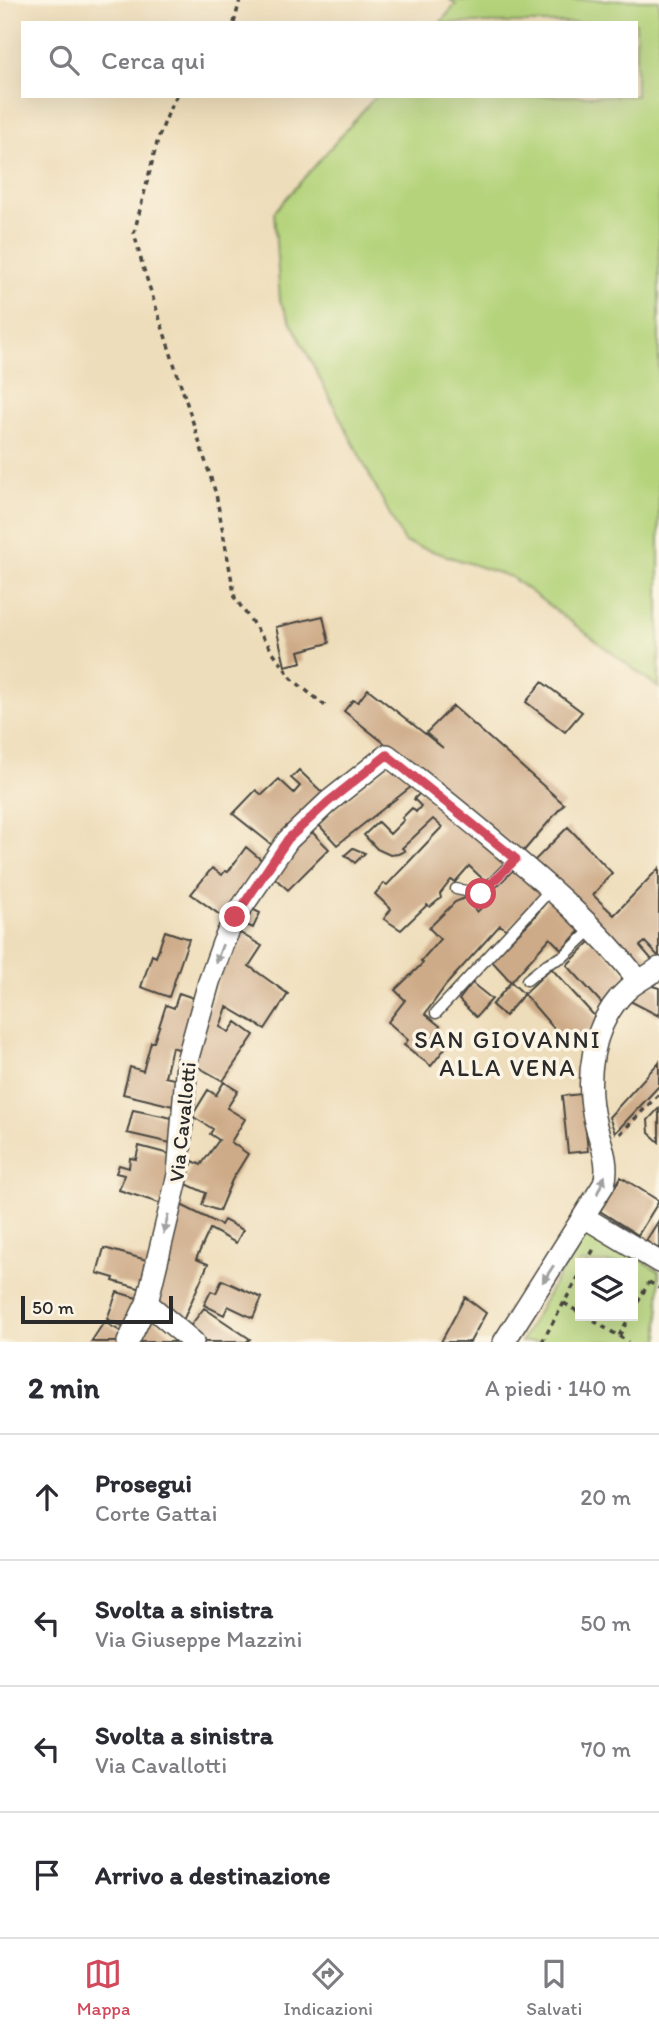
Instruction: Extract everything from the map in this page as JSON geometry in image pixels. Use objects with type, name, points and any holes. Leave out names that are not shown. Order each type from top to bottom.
[{"type":"street","name":"Via Cavallotti","points":[[128,1342],[147,1303],[178,1175],[187,1061],[209,982],[235,917],[288,839],[328,802],[387,755],[516,859]]},
{"type":"street","points":[[516,859],[594,927],[639,981]]},
{"type":"street","points":[[504,1342],[584,1217],[606,1177],[604,1151],[590,1082],[596,1044],[613,1007],[626,990],[659,968]]},
{"type":"street","points":[[584,1217],[659,1262]]},
{"type":"street","points":[[147,1303],[193,1342]]},
{"type":"lane","points":[[456,889],[481,894],[516,859]]},
{"type":"lane","points":[[436,1013],[551,889]]},
{"type":"lane","points":[[527,980],[547,964],[564,956],[594,927]]},
{"type":"path","points":[[235,21],[240,0]]},
{"type":"path","points":[[175,98],[159,139],[134,233],[216,494],[235,598],[292,679],[328,708]]},
{"type":"path","points":[[604,1151],[659,1094]]},
{"type":"path","points":[[638,1302],[649,1282]]},
{"type":"path","points":[[542,1342],[575,1283]]},
{"type":"path","points":[[564,1303],[575,1310]]},
{"type":"path","points":[[593,1321],[628,1342]]},
{"type":"path","points":[[618,1336],[627,1321]]},
{"type":"green space","points":[[450,0],[659,0],[659,688],[511,577],[404,542],[280,301],[274,212],[374,98],[638,98],[638,21],[442,21],[456,4]]},
{"type":"green space","points":[[586,1227],[637,1258],[575,1258],[575,1321],[638,1321],[638,1258],[659,1271],[659,1342],[521,1342]]},
{"type":"building","points":[[323,616],[329,643],[299,651],[302,662],[285,666],[276,627]]},
{"type":"building","points":[[542,682],[582,712],[565,732],[526,702]]},
{"type":"building","points":[[368,689],[443,748],[426,733],[453,706],[564,804],[522,853],[344,711],[353,700],[358,702]]},
{"type":"building","points":[[395,765],[416,783],[337,845],[318,824],[383,770]]},
{"type":"building","points":[[299,770],[325,795],[272,845],[233,814],[256,790],[262,795],[279,779],[294,793],[300,786],[291,778]]},
{"type":"building","points":[[424,789],[508,860],[487,883],[469,866],[455,882],[451,880],[440,894],[441,898],[430,907],[427,905],[401,930],[384,919],[391,909],[375,894],[384,883],[387,885],[442,827],[433,819],[402,848],[405,851],[390,855],[377,849],[364,835],[378,822],[390,834],[412,808],[416,812],[421,806],[414,799]]},
{"type":"building","points":[[568,827],[612,873],[593,895],[614,915],[659,868],[659,957],[645,942],[640,946],[653,961],[641,971],[533,862]]},
{"type":"building","points":[[309,829],[329,849],[288,890],[270,874]]},
{"type":"building","points":[[246,847],[265,863],[227,920],[191,894],[212,868],[222,875],[225,871],[228,872]]},
{"type":"building","points":[[353,848],[365,853],[355,863],[345,855]]},
{"type":"building","points":[[516,867],[544,891],[507,930],[500,925],[446,985],[425,1014],[440,1026],[434,1037],[446,1047],[431,1066],[404,1045],[408,1040],[388,1022],[405,1000],[395,990],[423,963],[421,961],[440,939],[429,928],[455,902],[465,898],[477,912],[482,907],[479,904]]},
{"type":"building","points":[[549,898],[583,927],[562,950],[550,938],[511,982],[491,960],[532,920]]},
{"type":"building","points":[[248,907],[260,913],[253,928],[240,922]]},
{"type":"building","points":[[235,930],[262,946],[249,966],[288,994],[265,1029],[227,1007],[220,1027],[229,1032],[236,1022],[254,1035],[223,1081],[191,1063]]},
{"type":"building","points":[[165,931],[189,939],[169,997],[141,987],[152,955],[156,957]]},
{"type":"building","points":[[593,939],[626,974],[606,1008],[567,965]]},
{"type":"building","points":[[551,968],[599,1021],[570,1047],[524,994]]},
{"type":"building","points":[[511,982],[524,994],[505,1016],[492,1005]]},
{"type":"building","points":[[472,983],[492,999],[476,1017],[459,1000]]},
{"type":"building","points":[[646,984],[659,988],[659,1016],[630,1001]]},
{"type":"building","points":[[179,993],[199,1000],[184,1051],[172,1047],[165,1077],[178,1080],[177,1107],[123,1094],[130,1067],[143,1071],[166,1005],[174,1008]]},
{"type":"building","points":[[659,1062],[659,1086],[615,1133],[609,1117]]},
{"type":"building","points":[[224,1082],[238,1091],[227,1108],[245,1119],[231,1142],[248,1154],[232,1180],[219,1211],[202,1205],[206,1193],[184,1183],[193,1161],[201,1165],[219,1140],[210,1134],[213,1129],[192,1116],[208,1090],[216,1095]]},
{"type":"building","points":[[582,1094],[588,1151],[568,1153],[562,1096]]},
{"type":"building","points":[[659,1108],[659,1142],[649,1133],[648,1120]]},
{"type":"building","points":[[133,1110],[177,1119],[175,1144],[127,1133]]},
{"type":"building","points":[[139,1146],[173,1155],[165,1205],[119,1190],[124,1175],[116,1173],[119,1165],[129,1168],[130,1158],[136,1159]]},
{"type":"building","points":[[621,1177],[659,1201],[638,1235],[600,1211]]},
{"type":"building","points":[[177,1203],[221,1225],[224,1220],[243,1230],[236,1243],[210,1229],[196,1259],[208,1264],[182,1323],[154,1300]]},
{"type":"building","points":[[659,1220],[659,1249],[646,1241]]},
{"type":"building","points":[[104,1248],[150,1261],[142,1289],[113,1281],[114,1278],[97,1273]]},
{"type":"building","points":[[222,1280],[262,1298],[253,1318],[228,1306],[224,1315],[204,1305],[211,1291],[216,1293]]},
{"type":"building","points":[[117,1292],[140,1299],[129,1330],[107,1319]]},
{"type":"building","points":[[465,1297],[486,1313],[470,1342],[441,1342]]},
{"type":"building","points":[[204,1308],[250,1339],[246,1342],[203,1342],[188,1329]]},
{"type":"building","points":[[152,1318],[181,1342],[136,1342]]},
{"type":"building","points":[[104,1322],[127,1335],[123,1342],[91,1342]]},
{"type":"district","name":"SAN GIOVANNI ALLA VENA","points":[[508,1053]]},
{"type":"route","points":[[235,917],[288,839],[328,802],[387,755],[516,859],[481,894]]}]
